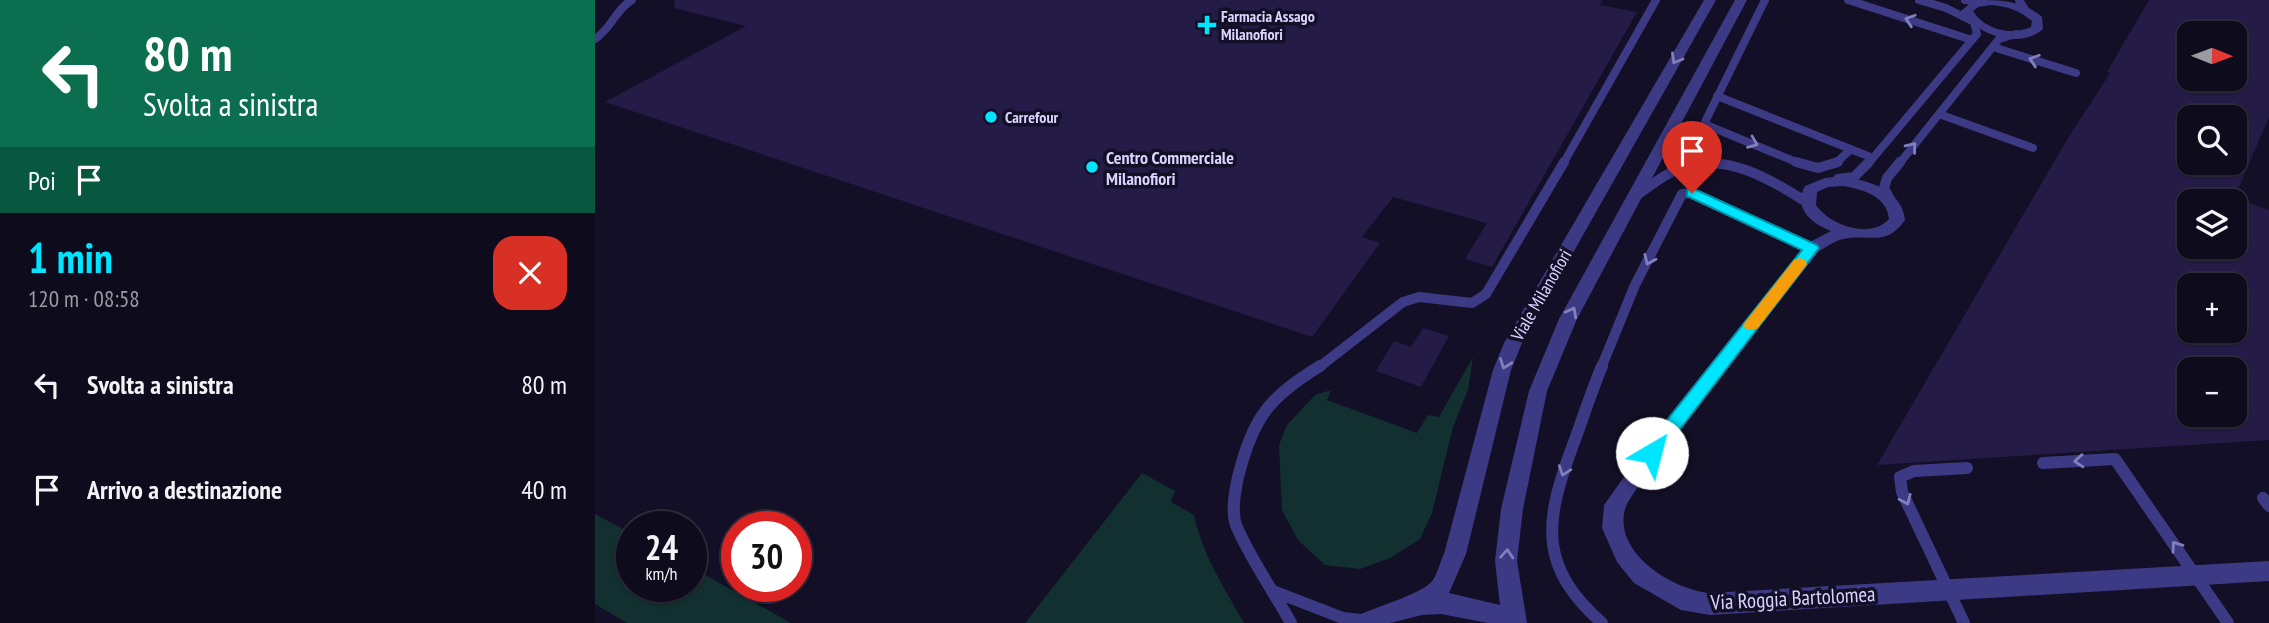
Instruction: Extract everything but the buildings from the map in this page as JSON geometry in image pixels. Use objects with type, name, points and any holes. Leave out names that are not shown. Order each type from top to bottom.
[{"type":"street","name":"Viale Milanofiori","points":[[1418,604],[1440,589],[1455,554],[1502,370],[1513,343],[1710,0]]},
{"type":"street","name":"Viale Milanofiori","points":[[1515,622],[1506,561],[1513,509],[1538,391],[1568,319],[1741,0]]},
{"type":"street","points":[[2003,1],[2022,5],[2039,25],[2032,32],[2016,34],[1993,31],[1974,22],[1967,11],[1974,4],[1983,2],[2003,1]]},
{"type":"street","points":[[1810,208],[1833,228],[1871,234],[1889,229],[1895,222],[1896,213],[1893,204],[1885,196],[1864,184],[1826,181],[1811,189],[1810,208],[1815,232],[1812,248]]},
{"type":"street","name":"Via Roggia Bartolomea","points":[[1848,232],[1829,238],[1812,248],[1661,441],[1615,505],[1613,528],[1625,555],[1642,576],[1689,602],[1710,604],[2269,571]]},
{"type":"street","points":[[1369,622],[1418,604],[1467,604],[1515,622]]},
{"type":"lane","points":[[595,39],[605,34],[626,3],[632,0]]},
{"type":"lane","points":[[1291,623],[1235,523],[1234,494],[1239,465],[1248,438],[1289,385],[1329,360],[1403,302],[1419,298],[1472,303],[1486,294],[1656,0]]},
{"type":"lane","points":[[1765,0],[1704,124],[1811,167],[1825,169],[1839,164],[1851,149]]},
{"type":"lane","points":[[1848,0],[1972,40]]},
{"type":"lane","points":[[1838,180],[1854,177],[1873,158],[1977,34],[1974,22],[1946,8],[1919,0]]},
{"type":"lane","points":[[1965,0],[1983,2]]},
{"type":"lane","points":[[1893,204],[1884,188],[1887,178],[1999,39],[2016,34]]},
{"type":"lane","points":[[1993,47],[2075,73]]},
{"type":"lane","points":[[1717,96],[1873,158]]},
{"type":"lane","points":[[1939,114],[2033,148]]},
{"type":"lane","points":[[1634,197],[1681,167],[1705,164],[1729,166],[1751,173],[1786,188],[1810,208]]},
{"type":"lane","points":[[1602,623],[1567,584],[1551,545],[1551,509],[1585,410],[1623,313],[1665,224],[1682,194],[1692,193],[1812,248]]},
{"type":"lane","points":[[2043,463],[2115,458],[2228,623]]},
{"type":"lane","points":[[1964,623],[1902,492],[1900,477],[1914,471],[1967,468]]},
{"type":"lane","points":[[1273,591],[1343,618],[1369,622]]},
{"type":"green space","points":[[1473,357],[1468,390],[1453,427],[1432,513],[1420,539],[1390,558],[1360,569],[1325,565],[1298,540],[1282,510],[1279,445],[1287,425],[1315,395],[1331,390],[1327,400],[1417,433],[1428,415],[1439,417]]},
{"type":"green space","points":[[1142,473],[1175,491],[1171,502],[1194,515],[1209,558],[1244,623],[1025,623]]},
{"type":"green space","points":[[595,514],[616,525],[616,602],[707,602],[707,576],[721,584],[721,602],[754,602],[791,623],[627,623],[595,604]]},
{"type":"slow traffic","points":[[1751,325],[1800,264]]},
{"type":"place","name":"Farmacia Assago Milanofiori","points":[[1207,25]]},
{"type":"place","name":"Carrefour","points":[[991,117]]},
{"type":"place","name":"Centro Commerciale Milanofiori","points":[[1092,167]]},
{"type":"route","points":[[1652,453],[1812,248],[1692,193]]}]
